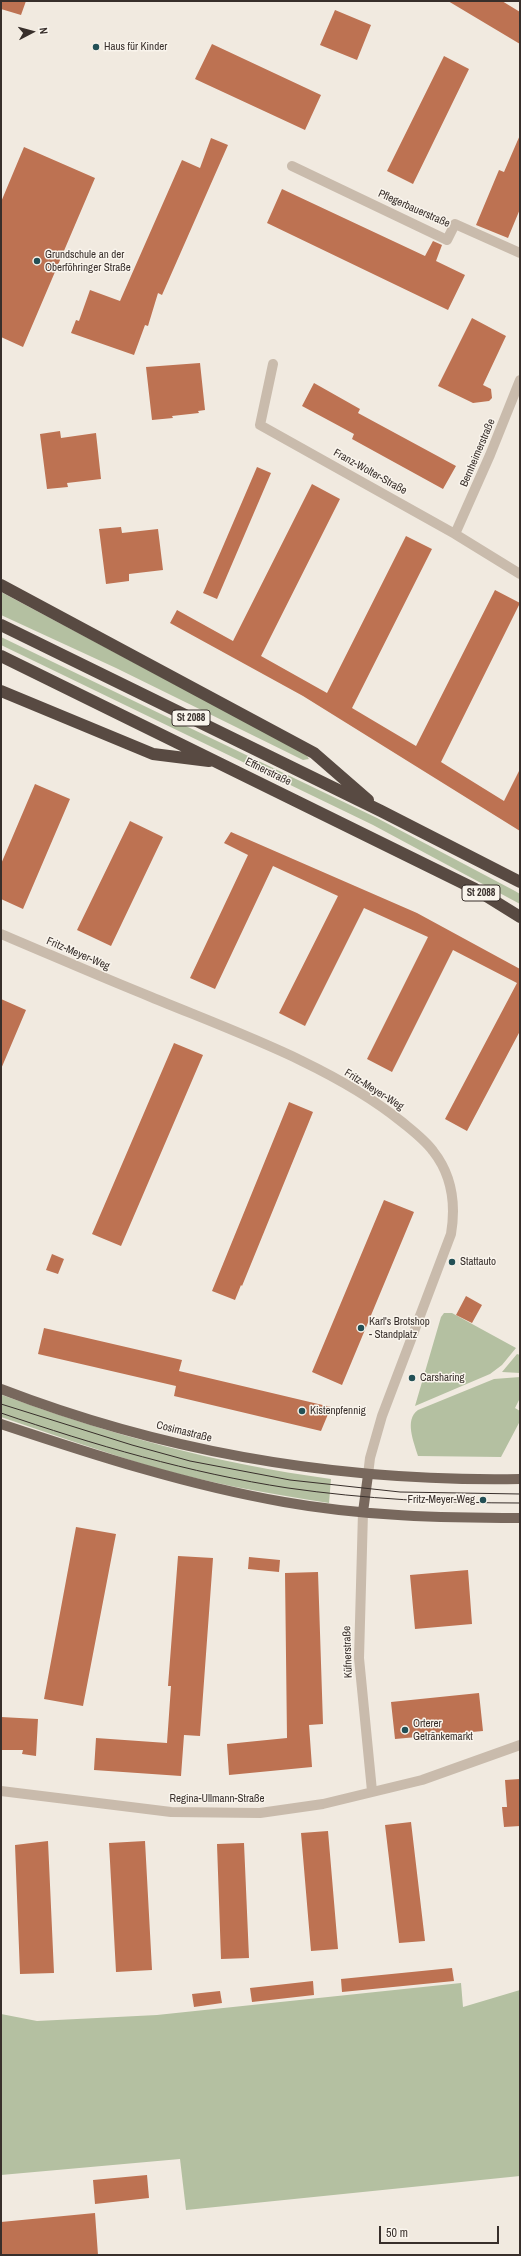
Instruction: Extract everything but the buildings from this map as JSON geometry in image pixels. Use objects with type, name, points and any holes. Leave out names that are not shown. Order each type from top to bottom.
[{"type":"highway","points":[[1,585],[314,754],[381,811]]},
{"type":"highway","name":"Effnerstraße","points":[[1,625],[381,811],[520,882]]},
{"type":"highway","name":"Effnerstraße","points":[[1,656],[475,889],[520,917]]},
{"type":"highway","points":[[1,691],[153,754],[218,762]]},
{"type":"main road","name":"Cosimastraße","points":[[1,1389],[72,1414],[193,1447],[292,1466],[368,1475],[471,1480],[520,1479]]},
{"type":"main road","points":[[1,1424],[127,1466],[186,1481],[286,1503],[399,1516],[520,1518]]},
{"type":"main road","points":[[363,1512],[368,1475]]},
{"type":"street","name":"Pflegerbauerstraße","points":[[292,166],[447,240],[455,224],[520,253]]},
{"type":"street","name":"Franz-Wolter-Straße","points":[[273,364],[260,425],[455,534],[520,574]]},
{"type":"street","name":"Bernheimerstraße","points":[[455,534],[490,455],[520,380]]},
{"type":"street","name":"Fritz-Meyer-Weg","points":[[1,934],[226,1028],[310,1066],[360,1093],[387,1110],[433,1151],[447,1176],[451,1188],[454,1206],[451,1234],[382,1416],[368,1475]]},
{"type":"street","name":"Küfnerstraße","points":[[363,1512],[358,1658],[372,1791]]},
{"type":"street","name":"Regina-Ullmann-Straße","points":[[1,1791],[171,1812],[250,1814],[323,1804],[439,1775],[520,1745]]},
{"type":"green space","points":[[1,592],[306,754],[309,759],[303,760],[116,668],[1,615]]},
{"type":"green space","points":[[1,637],[377,818],[520,894],[520,904],[373,825],[1,645]]},
{"type":"green space","points":[[444,1313],[452,1313],[516,1348],[502,1365],[490,1374],[415,1406],[441,1317]]},
{"type":"green space","points":[[517,1354],[520,1355],[520,1373],[502,1372]]},
{"type":"green space","points":[[520,1377],[520,1398],[515,1408],[520,1411],[520,1421],[501,1457],[418,1456],[411,1432],[411,1425],[414,1414],[418,1410],[494,1379]]},
{"type":"green space","points":[[2,1395],[83,1423],[164,1446],[246,1465],[331,1479],[329,1503],[257,1491],[186,1476],[162,1470],[87,1446],[1,1417]]},
{"type":"green space","points":[[461,1983],[463,2007],[520,1990],[520,2176],[186,2210],[180,2159],[1,2175],[1,2014],[37,2021],[157,2015]]},
{"type":"tram line","points":[[1,1404],[132,1445],[190,1461],[290,1480],[400,1492],[520,1494]]},
{"type":"tram line","points":[[1,1413],[71,1436],[143,1457],[251,1482],[317,1492],[375,1498],[520,1503]]},
{"type":"place","name":"Haus für Kinder","points":[[96,47]]},
{"type":"place","name":"Grundschule an der Oberföhringer Straße","points":[[37,261]]},
{"type":"place","name":"Stattauto","points":[[452,1262]]},
{"type":"place","name":"Karl's Brotshop - Standplatz","points":[[361,1328]]},
{"type":"place","name":"Carsharing","points":[[412,1378]]},
{"type":"place","name":"Kistenpfennig","points":[[302,1411]]},
{"type":"place","name":"Fritz-Meyer-Weg","points":[[483,1500]]},
{"type":"place","name":"Orterer Getränkemarkt","points":[[405,1730]]}]
